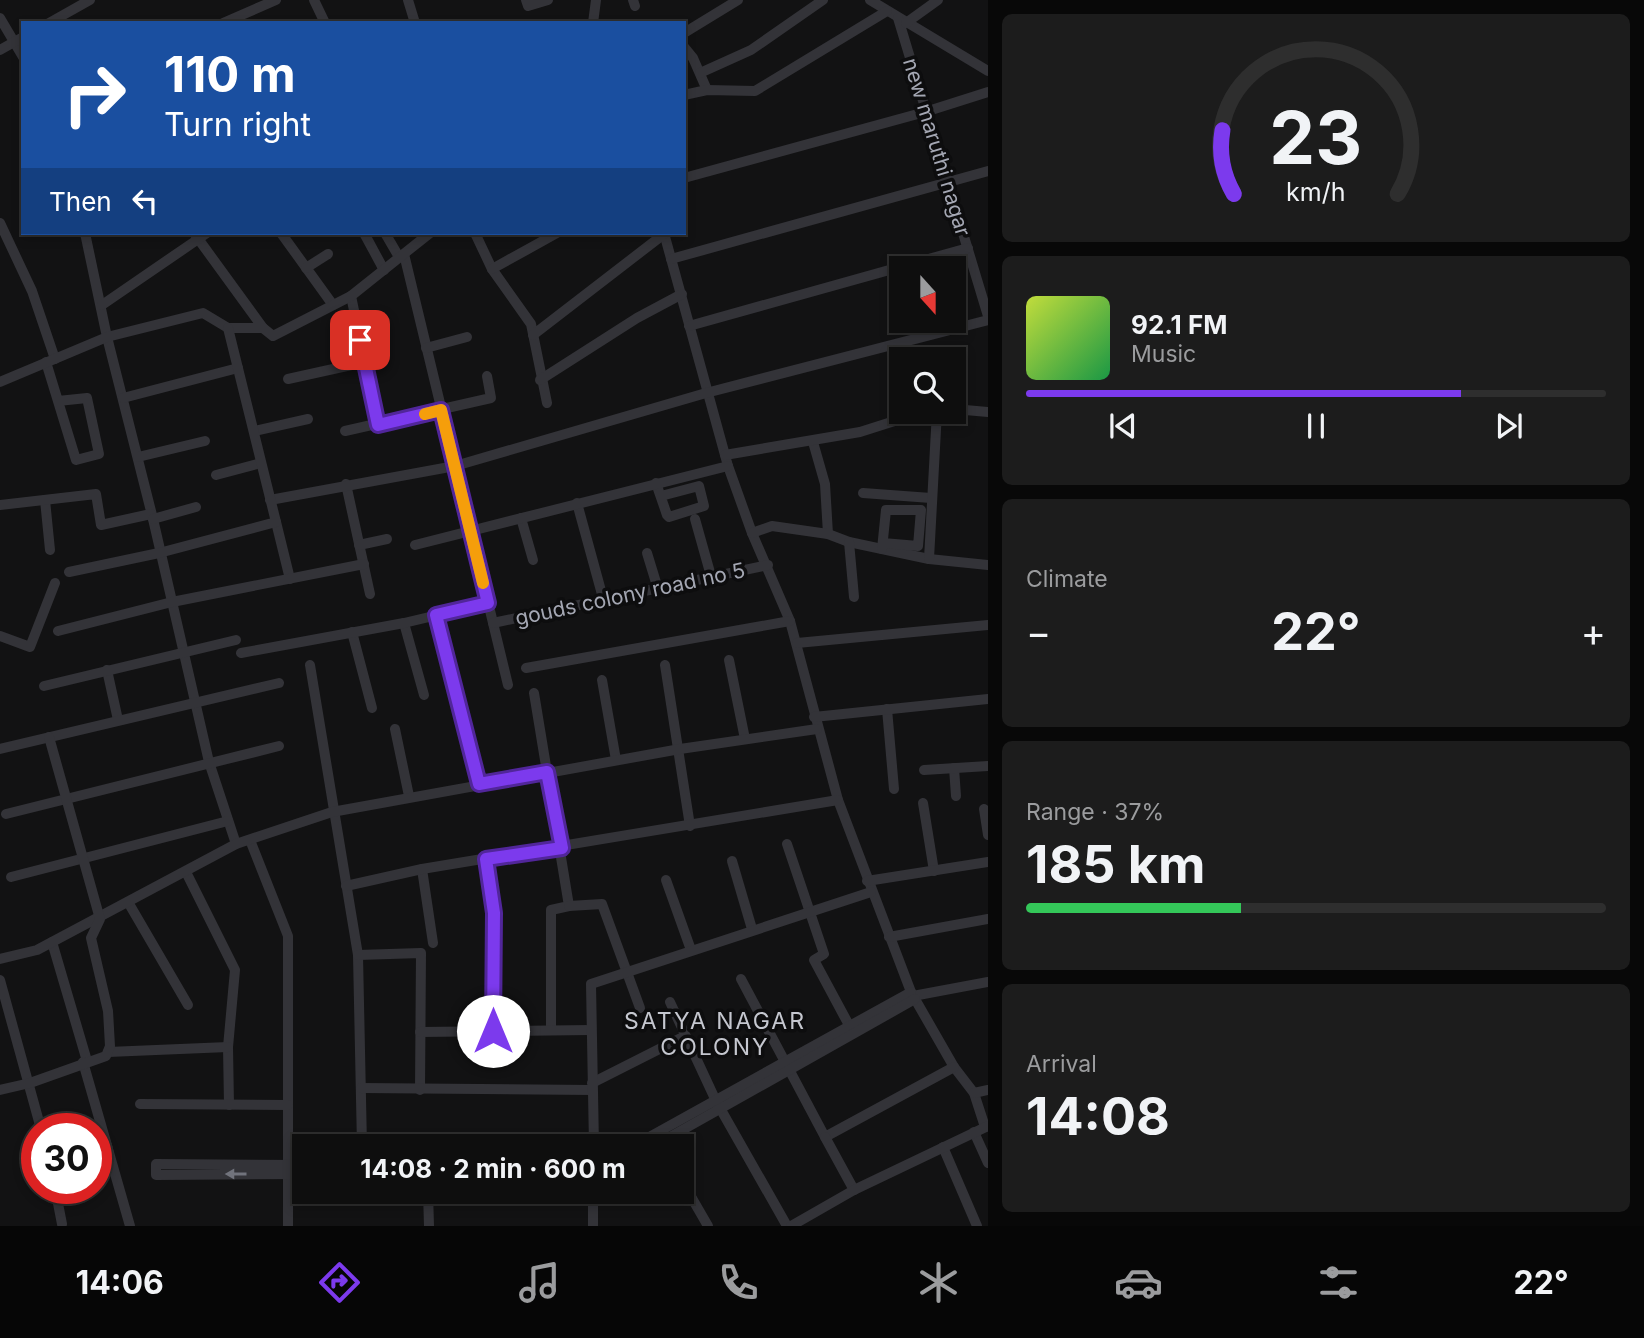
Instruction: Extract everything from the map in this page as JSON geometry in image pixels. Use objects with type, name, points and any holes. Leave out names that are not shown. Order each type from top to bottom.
[{"type":"street","points":[[52,21],[90,0]]},
{"type":"street","points":[[228,21],[276,0]]},
{"type":"street","points":[[314,0],[324,21]]},
{"type":"street","points":[[408,0],[414,21]]},
{"type":"street","points":[[526,0],[528,6],[548,0]]},
{"type":"street","points":[[593,21],[596,0]]},
{"type":"street","points":[[686,32],[738,0]]},
{"type":"street","points":[[700,73],[751,50],[823,0]]},
{"type":"street","points":[[870,0],[983,68],[988,59]]},
{"type":"street","points":[[902,20],[939,0]]},
{"type":"street","points":[[686,95],[707,90],[755,91],[887,11]]},
{"type":"street","points":[[0,18],[18,39],[0,50]]},
{"type":"street","name":"new maruthi nagar","points":[[902,20],[925,113],[988,318]]},
{"type":"street","points":[[686,50],[707,90]]},
{"type":"street","points":[[686,177],[925,113],[988,92]]},
{"type":"street","points":[[671,259],[988,171]]},
{"type":"street","points":[[0,223],[32,291],[50,360],[57,406],[76,460],[99,454],[87,398],[58,401]]},
{"type":"street","points":[[88,235],[107,337],[138,457],[209,762],[236,844]]},
{"type":"street","points":[[102,305],[200,235],[263,328],[273,336],[351,296],[427,235]]},
{"type":"street","points":[[282,235],[333,304]]},
{"type":"street","points":[[364,235],[384,270]]},
{"type":"street","points":[[387,235],[402,255],[508,685]]},
{"type":"street","points":[[476,235],[492,269],[531,324],[540,380],[547,403]]},
{"type":"street","points":[[492,269],[553,235]]},
{"type":"street","points":[[533,335],[661,235]]},
{"type":"street","points":[[665,235],[728,467],[752,533],[790,621],[838,800],[867,881],[913,996],[954,1067],[974,1093],[986,1126],[854,1190],[789,1226],[718,1105],[670,1002]]},
{"type":"street","points":[[689,326],[968,248]]},
{"type":"street","points":[[306,268],[328,254]]},
{"type":"street","points":[[540,380],[637,318],[682,294]]},
{"type":"street","points":[[351,296],[378,425]]},
{"type":"street","points":[[0,382],[107,337],[203,313],[228,328],[263,328]]},
{"type":"street","points":[[270,500],[455,466],[706,393],[988,318]]},
{"type":"street","points":[[228,328],[290,579]]},
{"type":"street","points":[[426,348],[467,337]]},
{"type":"street","points":[[288,379],[365,362]]},
{"type":"street","points":[[123,398],[238,368]]},
{"type":"street","points":[[345,431],[491,398],[487,376]]},
{"type":"street","points":[[966,410],[988,412]]},
{"type":"street","points":[[254,431],[308,419]]},
{"type":"street","points":[[725,455],[813,442],[889,423]]},
{"type":"street","points":[[752,533],[772,526],[828,534],[849,542],[916,547],[925,539],[936,424]]},
{"type":"street","points":[[138,457],[205,441]]},
{"type":"street","points":[[813,442],[825,484],[828,534]]},
{"type":"street","points":[[216,475],[261,463]]},
{"type":"street","points":[[415,545],[728,467]]},
{"type":"street","points":[[678,478],[681,490]]},
{"type":"street","points":[[346,484],[370,594]]},
{"type":"street","points":[[656,484],[669,517],[704,506],[699,486],[661,496]]},
{"type":"street","points":[[863,493],[931,498]]},
{"type":"street","points":[[0,505],[96,494],[101,525],[196,507]]},
{"type":"street","points":[[45,500],[50,550]]},
{"type":"street","points":[[577,503],[603,598]]},
{"type":"street","points":[[883,546],[886,510],[921,510],[929,559]]},
{"type":"street","points":[[521,518],[533,560]]},
{"type":"street","points":[[695,519],[711,576]]},
{"type":"street","points":[[69,572],[159,553],[276,522]]},
{"type":"street","points":[[359,545],[387,539]]},
{"type":"street","points":[[849,542],[854,597]]},
{"type":"street","points":[[883,546],[929,559],[988,565]]},
{"type":"street","points":[[647,554],[657,589]]},
{"type":"street","points":[[58,631],[172,602],[364,564]]},
{"type":"street","name":"gouds colony road no 5","points":[[493,623],[768,565]]},
{"type":"street","points":[[0,636],[30,647],[55,583]]},
{"type":"street","points":[[242,653],[404,623],[488,603]]},
{"type":"street","points":[[436,615],[479,784]]},
{"type":"street","points":[[526,668],[790,621]]},
{"type":"street","points":[[404,623],[424,695]]},
{"type":"street","points":[[797,643],[988,625]]},
{"type":"street","points":[[352,632],[372,708]]},
{"type":"street","points":[[44,686],[236,640]]},
{"type":"street","points":[[729,660],[745,739]]},
{"type":"street","points":[[310,665],[332,812],[358,955],[362,1134]]},
{"type":"street","points":[[664,665],[680,749],[690,826]]},
{"type":"street","points":[[107,670],[118,720]]},
{"type":"street","points":[[602,680],[616,760]]},
{"type":"street","points":[[0,749],[279,683]]},
{"type":"street","points":[[534,693],[562,848],[569,906]]},
{"type":"street","points":[[814,717],[988,699]]},
{"type":"street","points":[[887,709],[894,789]]},
{"type":"street","points":[[395,729],[410,796]]},
{"type":"street","points":[[0,959],[37,950],[100,919],[236,844],[332,812],[680,749],[817,729]]},
{"type":"street","points":[[0,1090],[30,1083],[85,1061],[106,1056],[110,1046],[108,1011],[91,938],[100,919],[50,737]]},
{"type":"street","points":[[6,814],[279,746]]},
{"type":"street","points":[[924,770],[988,766]]},
{"type":"street","points":[[954,768],[956,796]]},
{"type":"street","points":[[346,886],[422,870],[838,800]]},
{"type":"street","points":[[923,803],[934,871]]},
{"type":"street","points":[[984,809],[988,835]]},
{"type":"street","points":[[11,877],[228,821]]},
{"type":"street","points":[[250,840],[288,936],[288,1226]]},
{"type":"street","points":[[787,844],[807,912],[824,954],[814,960],[850,1027]]},
{"type":"street","points":[[486,859],[494,913],[493,1031]]},
{"type":"street","points":[[732,861],[752,929]]},
{"type":"street","points":[[867,881],[988,862]]},
{"type":"street","points":[[422,870],[433,943]]},
{"type":"street","points":[[186,872],[235,970],[228,1047],[229,1105]]},
{"type":"street","points":[[666,880],[691,950]]},
{"type":"street","points":[[594,1134],[591,984],[871,892]]},
{"type":"street","points":[[128,902],[188,1005]]},
{"type":"street","points":[[551,1030],[551,910],[602,904],[640,1008]]},
{"type":"street","points":[[889,937],[988,919]]},
{"type":"street","points":[[52,942],[130,1226]]},
{"type":"street","points":[[358,955],[421,953],[420,1090]]},
{"type":"street","points":[[740,979],[854,1190]]},
{"type":"street","points":[[0,980],[37,1113]]},
{"type":"street","points":[[786,1067],[850,1027],[913,996],[988,982]]},
{"type":"street","points":[[658,1134],[718,1105],[913,996]]},
{"type":"street","points":[[420,1032],[591,1030]]},
{"type":"street","points":[[361,1088],[420,1090],[592,1087],[685,1036]]},
{"type":"street","points":[[108,1052],[228,1047]]},
{"type":"street","points":[[825,1137],[954,1067]]},
{"type":"street","points":[[974,1093],[988,1090]]},
{"type":"street","points":[[140,1104],[288,1105]]},
{"type":"street","points":[[675,1134],[718,1105]]},
{"type":"street","points":[[974,1132],[988,1163]]},
{"type":"street","points":[[943,1147],[978,1226],[988,1221]]},
{"type":"street","points":[[292,1169],[288,1170],[156,1175],[156,1164],[288,1170],[292,1171]]},
{"type":"street","points":[[694,1202],[708,1226]]},
{"type":"street","points":[[58,1204],[62,1224]]},
{"type":"street","points":[[428,1204],[429,1226]]},
{"type":"street","points":[[593,1204],[593,1226]]},
{"type":"slow traffic","points":[[425,414],[441,410],[483,583]]},
{"type":"district","name":"SATYA NAGAR COLONY","points":[[715,1034]]},
{"type":"route","points":[[360,340],[378,425],[441,410],[488,603],[436,615],[479,784],[547,772],[562,848],[486,859],[494,913],[493,1031]]}]
